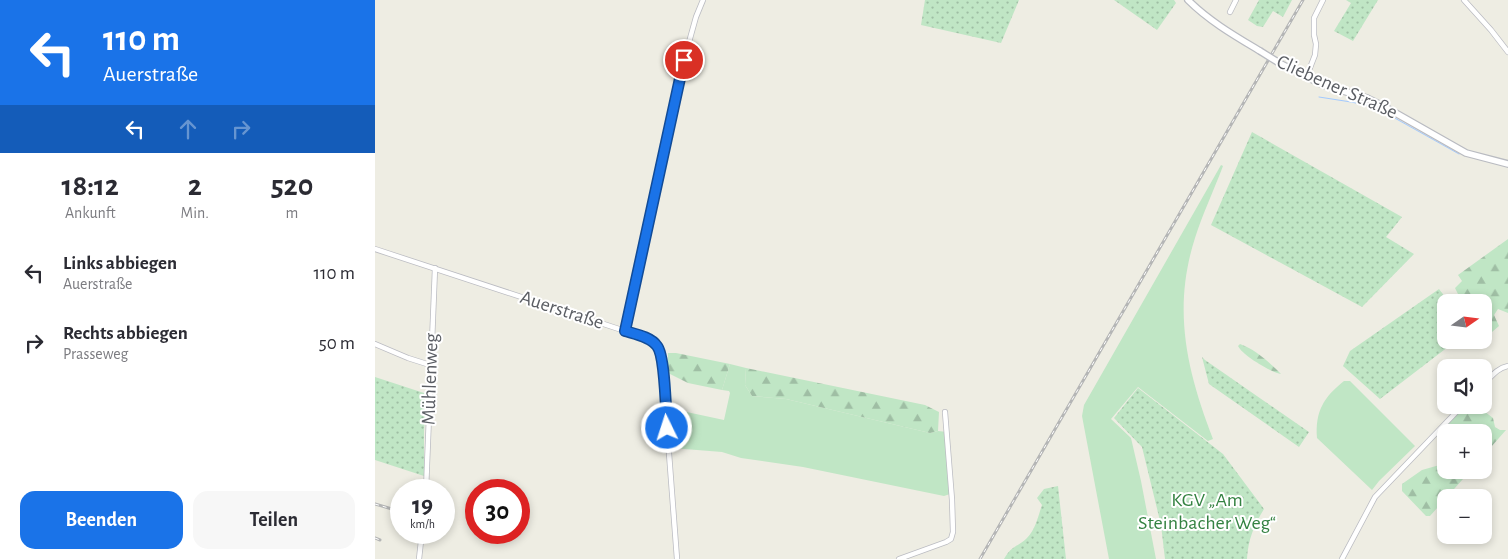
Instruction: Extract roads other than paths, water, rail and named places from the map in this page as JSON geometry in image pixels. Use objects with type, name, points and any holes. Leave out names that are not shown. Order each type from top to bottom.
[{"type":"street","points":[[625,331],[684,60],[695,18],[703,0]]},
{"type":"street","name":"Cliebener Straße","points":[[1188,0],[1199,12],[1306,78],[1333,89],[1367,98],[1385,106],[1465,153],[1508,164]]},
{"type":"street","points":[[1230,12],[1236,0]]},
{"type":"street","points":[[1306,78],[1315,55],[1314,18],[1323,0]]},
{"type":"street","points":[[1464,0],[1508,52]]},
{"type":"street","name":"Auerstraße","points":[[375,248],[625,331],[657,345],[661,353],[663,374],[677,559]]},
{"type":"street","name":"Mühlenweg","points":[[425,479],[435,268]]},
{"type":"street","points":[[375,344],[430,365]]},
{"type":"street","points":[[1492,376],[1504,366],[1508,366]]},
{"type":"street","points":[[899,559],[951,539],[953,532],[952,500],[945,412]]},
{"type":"street","points":[[1342,559],[1375,497],[1454,414]]},
{"type":"street","points":[[419,559],[421,544]]},
{"type":"waterway","points":[[1319,97],[1375,107],[1459,154]]},
{"type":"railway","points":[[980,559],[1303,0]]},
{"type":"railway","points":[[375,504],[390,508]]},
{"type":"railway","points":[[375,538],[380,540]]},
{"type":"park label","name":"KGV „Am Steinbacher Weg“","points":[[1207,512]]}]
